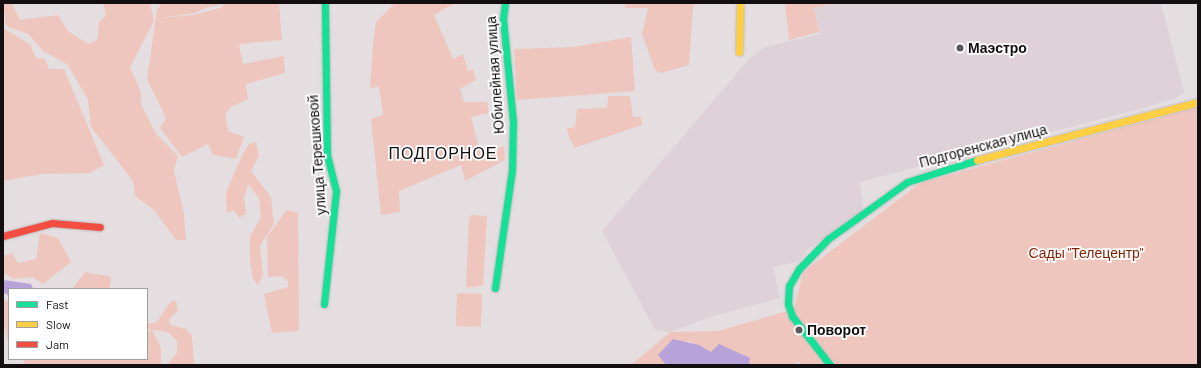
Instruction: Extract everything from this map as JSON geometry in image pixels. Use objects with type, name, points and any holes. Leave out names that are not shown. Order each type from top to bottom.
[{"type":"street","name":"улица Терешковой","points":[[324,304],[336,198],[326,147],[325,3]]},
{"type":"street","name":"Юбилейная улица","points":[[495,288],[512,170],[513,122],[503,19],[505,3]]},
{"type":"street","points":[[739,52],[740,3]]},
{"type":"street","name":"Подгоренская улица","points":[[830,365],[803,331],[788,304],[793,276],[828,239],[907,182],[929,172],[1198,102]]},
{"type":"street","points":[[3,236],[52,223],[100,227]]},
{"type":"shaded area","points":[[845,3],[1161,3],[1184,92],[1176,98],[1139,109],[860,182],[863,210],[806,251],[800,261],[773,267],[780,298],[710,317],[670,332],[655,330],[602,231],[750,58],[765,47],[820,34],[814,8]]},
{"type":"shaded area","points":[[3,280],[31,284],[33,288],[8,288],[8,295],[3,292]]},
{"type":"shaded area","points":[[673,339],[699,345],[711,352],[719,344],[750,358],[749,365],[666,365],[658,355]]},
{"type":"green space","points":[[3,3],[12,3],[20,20],[58,15],[68,31],[88,44],[98,39],[99,22],[106,15],[103,3],[150,3],[154,21],[130,67],[141,92],[141,104],[156,134],[178,156],[174,171],[184,214],[186,240],[176,240],[153,209],[135,196],[133,181],[91,127],[88,100],[68,65],[43,51],[28,34],[6,26]]},
{"type":"green space","points":[[219,3],[222,5],[207,7],[195,13],[159,18],[194,15],[223,7],[223,3],[279,3],[282,40],[239,44],[243,64],[284,56],[285,73],[246,84],[248,99],[231,107],[225,114],[228,131],[244,137],[236,159],[213,155],[208,144],[182,157],[160,128],[166,118],[147,79],[157,10],[161,4]]},
{"type":"green space","points":[[395,3],[455,3],[434,15],[453,59],[463,54],[468,71],[473,69],[476,80],[460,89],[464,102],[487,102],[489,113],[471,117],[481,155],[504,146],[505,160],[465,181],[461,165],[399,191],[400,212],[381,215],[371,119],[383,115],[379,87],[370,88],[376,22]]},
{"type":"green space","points":[[625,3],[696,3],[693,8],[689,65],[661,73],[655,70],[642,34],[648,8],[625,8]]},
{"type":"green space","points":[[785,3],[839,3],[814,8],[819,32],[789,40]]},
{"type":"green space","points":[[3,28],[30,44],[36,58],[45,59],[49,69],[64,69],[104,165],[90,173],[42,174],[3,181]]},
{"type":"green space","points":[[631,37],[635,91],[517,100],[514,49],[573,47]]},
{"type":"green space","points":[[608,96],[630,96],[633,117],[641,117],[642,125],[574,148],[566,129],[575,127],[577,109],[607,108]]},
{"type":"green space","name":"Сады \"Телецентр\"","points":[[1198,107],[1198,365],[802,365],[797,361],[796,365],[749,365],[749,358],[711,352],[688,341],[664,360],[666,365],[631,365],[670,332],[718,331],[794,309],[803,272],[920,183]]},
{"type":"green space","points":[[256,142],[259,156],[251,171],[271,197],[274,224],[260,246],[263,275],[258,285],[253,279],[250,260],[250,236],[261,217],[259,198],[248,184],[244,198],[246,214],[239,218],[234,210],[227,213],[226,193],[243,153],[249,144]]},
{"type":"green space","points":[[287,210],[298,213],[299,331],[272,333],[264,294],[288,287],[288,281],[282,276],[268,277],[267,237]]},
{"type":"green space","points":[[472,215],[487,216],[483,285],[466,287],[469,218]]},
{"type":"green space","points":[[40,233],[58,238],[71,262],[43,284],[32,277],[13,279],[3,272],[3,256],[12,253],[18,263],[36,259]]},
{"type":"green space","points":[[85,272],[111,277],[110,288],[73,288]]},
{"type":"green space","points":[[457,293],[482,294],[481,327],[456,326]]},
{"type":"green space","points":[[3,299],[8,302],[8,342],[3,322]]},
{"type":"green space","points":[[171,301],[176,301],[178,311],[169,319],[170,325],[186,329],[192,335],[194,365],[167,365],[177,353],[177,341],[168,332],[148,329],[148,324],[157,322]]},
{"type":"green space","points":[[152,330],[161,348],[161,365],[25,365],[23,360],[148,360],[148,331]]},
{"type":"traffic: fast","points":[[324,304],[336,191],[327,154],[325,3]]},
{"type":"traffic: fast","points":[[495,288],[512,170],[513,122],[503,19],[505,3]]},
{"type":"traffic: fast","points":[[830,365],[792,316],[788,304],[789,286],[799,269],[828,239],[907,182],[977,160]]},
{"type":"traffic: slow","points":[[739,52],[740,3]]},
{"type":"traffic: slow","points":[[977,160],[1198,102]]},
{"type":"traffic: jam","points":[[3,236],[52,223],[100,227]]},
{"type":"place","name":"Маэстро","points":[[960,48]]},
{"type":"place","name":"Поворот","points":[[799,330]]},
{"type":"district","name":"ПОДГОРНОЕ","points":[[443,153]]}]
